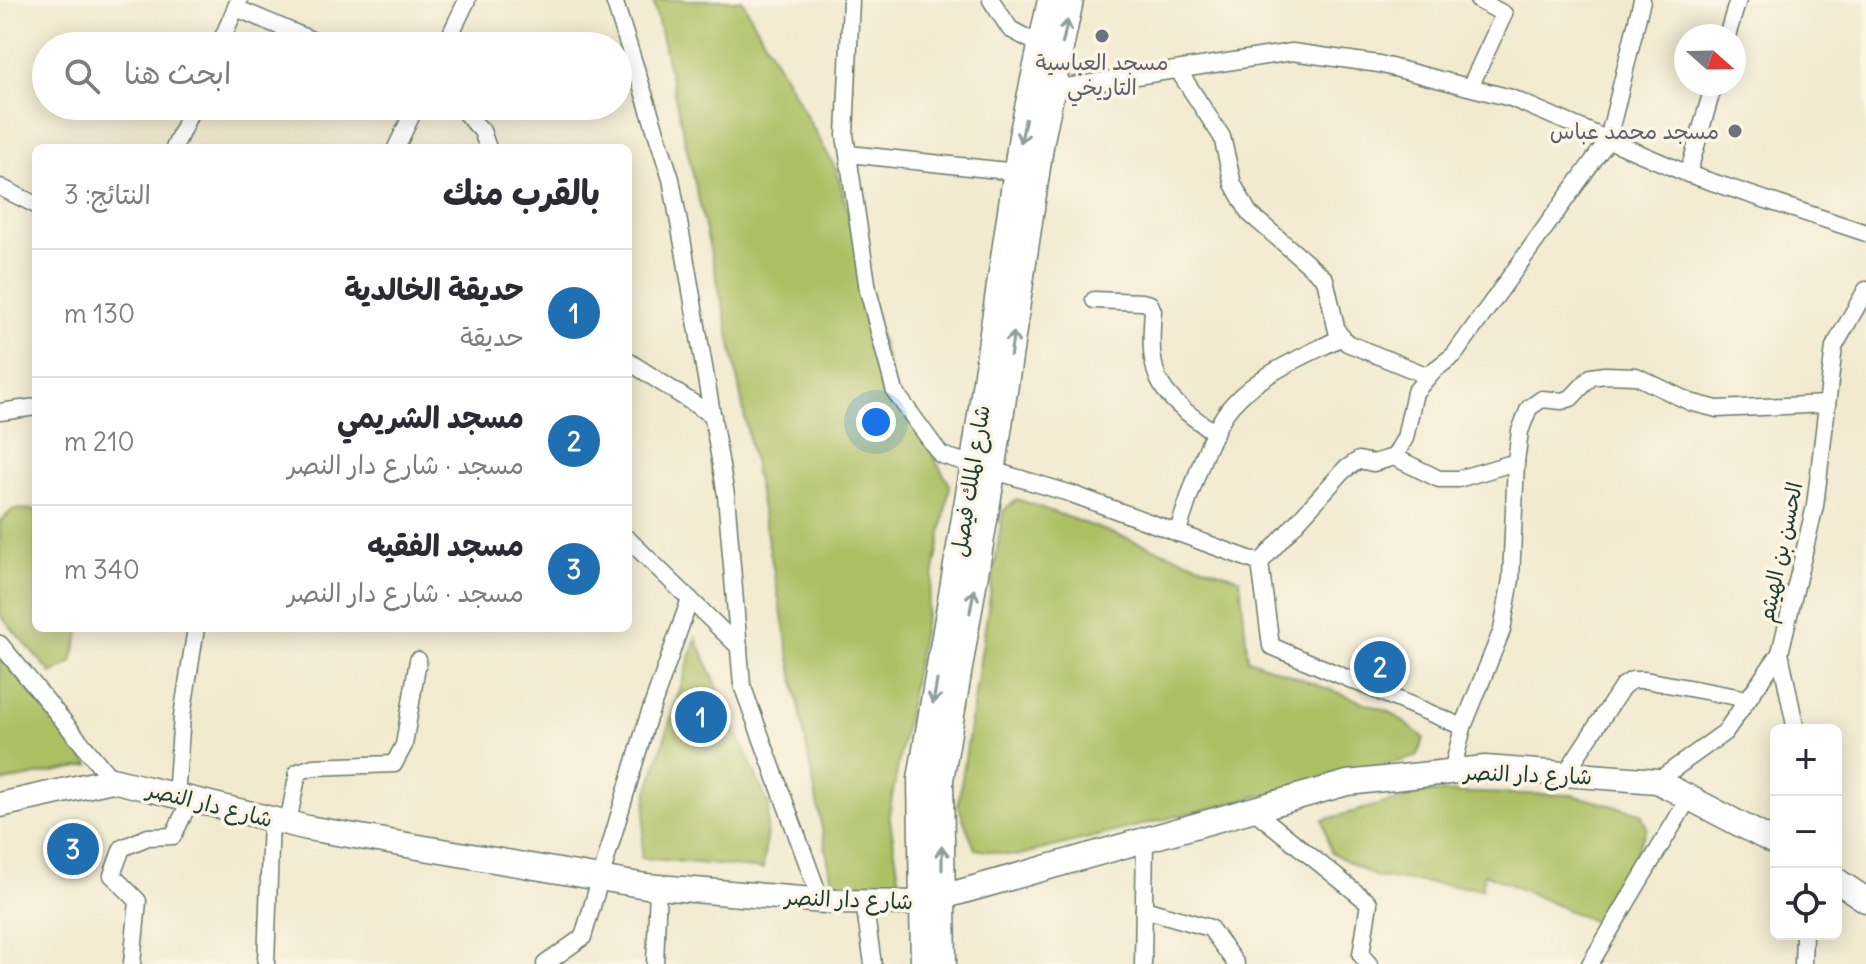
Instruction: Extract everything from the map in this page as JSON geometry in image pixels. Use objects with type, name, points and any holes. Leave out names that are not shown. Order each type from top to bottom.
[{"type":"street","points":[[452,32],[467,0]]},
{"type":"street","points":[[614,0],[624,32]]},
{"type":"street","points":[[851,0],[845,135],[868,290],[895,392],[941,455],[1072,494],[1260,563]]},
{"type":"street","points":[[991,0],[1010,29],[1040,45]]},
{"type":"street","name":"شارع الملك فيصل","points":[[923,964],[932,900],[920,779],[983,467],[1016,172],[1050,0]]},
{"type":"street","points":[[983,467],[1042,140],[1071,0]]},
{"type":"street","points":[[1470,87],[1504,14],[1478,0]]},
{"type":"street","points":[[1394,457],[1405,438],[1415,392],[1428,376],[1454,355],[1608,140],[1642,0]]},
{"type":"street","points":[[1731,24],[1738,0]]},
{"type":"street","points":[[225,32],[237,4],[296,32]]},
{"type":"street","points":[[1053,89],[1292,52],[1379,64],[1511,98],[1688,174],[1866,233]]},
{"type":"street","points":[[632,57],[671,179],[713,416],[726,495],[742,685],[821,901]]},
{"type":"street","points":[[1178,70],[1222,137],[1233,184],[1249,213],[1325,279],[1337,331],[1347,343],[1428,376]]},
{"type":"street","points":[[1688,174],[1711,96]]},
{"type":"street","points":[[176,144],[187,120]]},
{"type":"street","points":[[398,144],[409,120]]},
{"type":"street","points":[[472,120],[482,131],[487,144]]},
{"type":"street","points":[[849,154],[1016,172]]},
{"type":"street","points":[[0,187],[32,203]]},
{"type":"street","name":"الحسن بن الهيثم","points":[[1657,781],[1725,732],[1780,653],[1815,506],[1834,347],[1866,290]]},
{"type":"street","points":[[1094,300],[1150,304],[1153,311],[1153,362],[1158,383],[1182,410],[1215,433]]},
{"type":"street","points":[[1177,533],[1215,433],[1232,405],[1266,377],[1342,337]]},
{"type":"street","points":[[632,364],[713,416]]},
{"type":"street","points":[[1452,772],[1463,727],[1502,630],[1511,579],[1516,462],[1520,431],[1529,408],[1542,399],[1562,401],[1571,398],[1591,377],[1605,375],[1636,376],[1690,402],[1717,409],[1827,404]]},
{"type":"street","points":[[0,412],[32,408]]},
{"type":"street","points":[[1463,727],[1271,646],[1260,563],[1344,470],[1359,460],[1373,463],[1394,457],[1439,479],[1458,479],[1516,462]]},
{"type":"street","points":[[632,543],[739,647]]},
{"type":"street","points":[[545,964],[583,937],[647,721],[690,599]]},
{"type":"street","points":[[132,964],[138,901],[112,875],[122,848],[148,837],[173,836],[184,798],[182,716],[195,632]]},
{"type":"street","points":[[0,644],[112,780]]},
{"type":"street","points":[[1780,653],[1795,724]]},
{"type":"street","points":[[266,964],[280,821],[298,772],[313,767],[389,766],[400,757],[410,718],[418,660]]},
{"type":"street","points":[[1565,774],[1623,686],[1632,680],[1748,699]]},
{"type":"street","name":"شارع دار النصر","points":[[0,805],[112,780],[280,821],[599,878],[658,887],[864,902],[932,900],[1347,783],[1485,768],[1657,781],[1770,840]]},
{"type":"street","points":[[1590,964],[1689,798]]},
{"type":"street","points":[[1252,809],[1369,903],[1361,955],[1369,964]]},
{"type":"street","points":[[1143,964],[1145,839]]},
{"type":"street","points":[[1842,884],[1866,900]]},
{"type":"street","points":[[655,964],[658,887]]},
{"type":"street","points":[[932,900],[944,964]]},
{"type":"street","points":[[864,902],[873,964]]},
{"type":"street","points":[[1144,909],[1210,928],[1236,964]]},
{"type":"street","points":[[1803,964],[1804,940]]},
{"type":"green space","points":[[653,0],[742,0],[837,171],[895,392],[950,485],[889,814],[900,882],[879,886],[832,882],[728,328]]},
{"type":"green space","points":[[1017,499],[1240,579],[1248,659],[1392,713],[1424,738],[1417,757],[1016,856],[975,849],[958,805],[1003,511]]},
{"type":"green space","points":[[14,509],[32,510],[32,632],[80,632],[72,662],[52,674],[0,615],[0,521]]},
{"type":"green space","points":[[696,638],[769,806],[763,869],[641,858],[647,795]]},
{"type":"green space","points":[[0,655],[90,765],[0,782]]},
{"type":"green space","points":[[1426,792],[1572,795],[1641,813],[1647,828],[1603,926],[1484,873],[1482,889],[1376,877],[1331,852],[1323,820]]},
{"type":"place","name":"مسجد العباسية التاريخي","points":[[1102,36]]},
{"type":"place","name":"مسجد محمد عباس","points":[[1735,131]]},
{"type":"place","name":"مسجد الشريمي","points":[[1380,667]]},
{"type":"place","name":"حديقة الخالدية","points":[[701,717]]},
{"type":"place","name":"مسجد الفقيه","points":[[73,849]]}]
